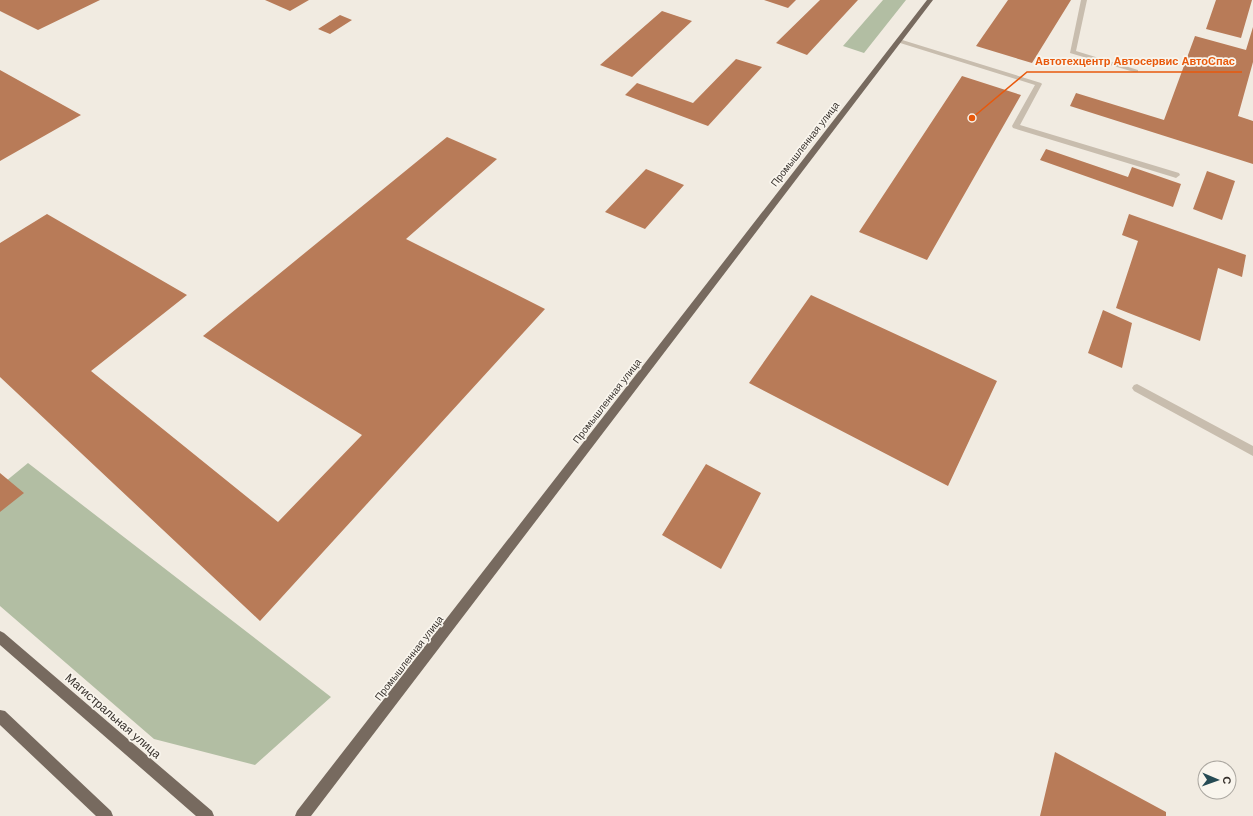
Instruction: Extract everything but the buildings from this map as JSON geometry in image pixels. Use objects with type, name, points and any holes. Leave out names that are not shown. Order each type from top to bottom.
[{"type":"main road","name":"Промышленная улица","points":[[302,816],[900,41],[930,0]]},
{"type":"main road","name":"Магистральная улица","points":[[0,636],[207,816]]},
{"type":"main road","points":[[0,716],[106,816]]},
{"type":"lane","points":[[1084,0],[1072,52],[1136,71]]},
{"type":"lane","points":[[900,41],[1039,84],[1016,126],[1176,175]]},
{"type":"lane","points":[[1137,388],[1253,451]]},
{"type":"green space","points":[[883,0],[906,0],[864,53],[843,46]]},
{"type":"green space","points":[[28,463],[331,697],[255,765],[154,739],[0,606],[0,486]]},
{"type":"place","name":"Автотехцентр Автосервис АвтоСпас","points":[[972,118]]}]
